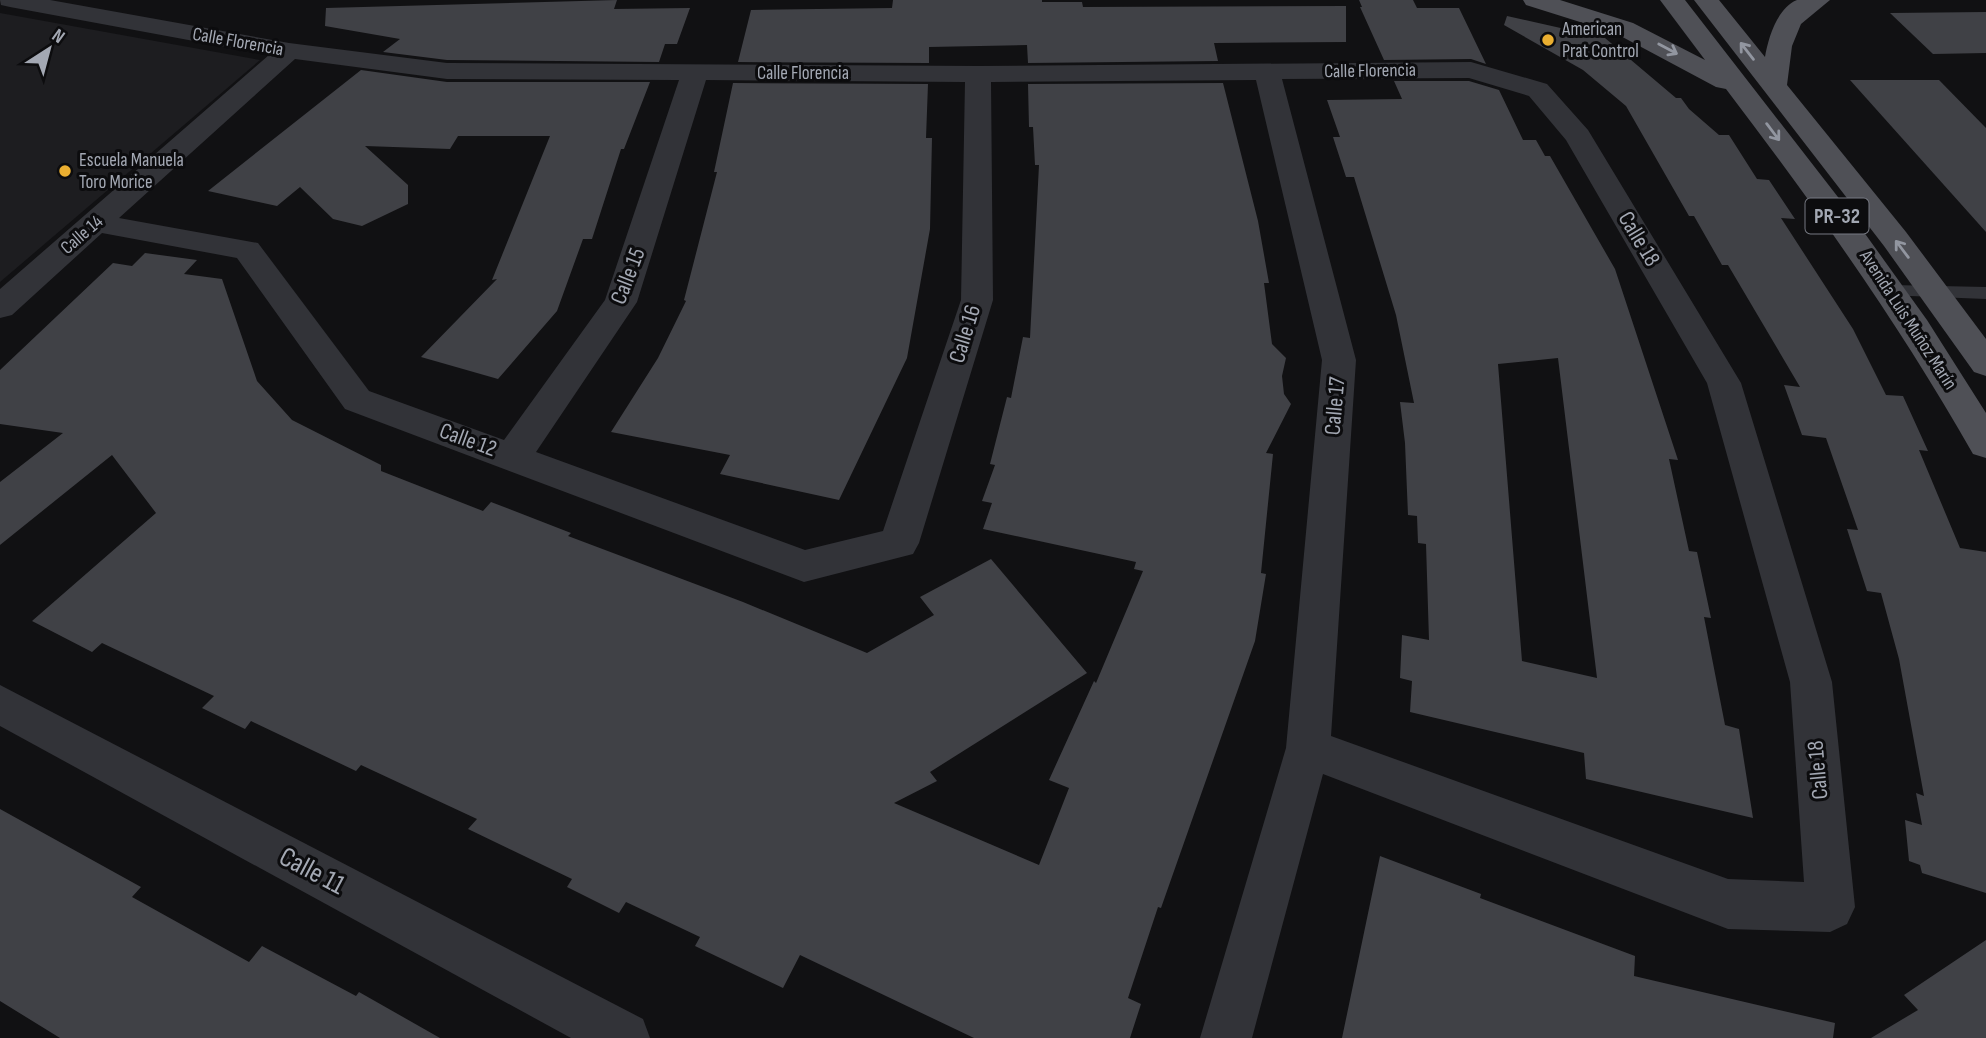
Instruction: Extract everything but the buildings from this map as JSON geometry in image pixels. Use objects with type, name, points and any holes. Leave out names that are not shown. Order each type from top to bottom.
[{"type":"main road","points":[[1535,0],[1624,27],[1741,90]]},
{"type":"main road","name":"Avenida Luis Muñoz Marín","points":[[1672,0],[1892,291],[1986,444]]},
{"type":"main road","name":"Avenida Luis Muñoz Marín","points":[[1706,0],[1935,293],[1986,364]]},
{"type":"main road","points":[[1773,85],[1783,31],[1808,3],[1818,0]]},
{"type":"street","name":"Calle Florencia","points":[[10,0],[289,51],[447,71],[978,74],[1471,70],[1538,90],[1578,136]]},
{"type":"street","name":"Calle 14","points":[[0,307],[289,51]]},
{"type":"street","name":"Calle 15","points":[[513,456],[621,302],[695,72]]},
{"type":"street","name":"Calle 17","points":[[1226,1038],[1308,748],[1339,360],[1267,72]]},
{"type":"street","name":"Calle 16","points":[[899,543],[977,300],[978,74]]},
{"type":"street","name":"Calle 18","points":[[1308,748],[1728,904],[1830,907],[1811,682],[1724,383],[1578,136]]},
{"type":"street","name":"Calle 12","points":[[96,223],[247,250],[357,400],[804,566],[899,543]]},
{"type":"street","name":"Calle 11","points":[[0,704],[624,1038]]},
{"type":"lane","points":[[1892,291],[1986,293]]},
{"type":"shaded area","name":"Escuela Manuela Toro Morice","points":[[0,13],[260,60],[0,282]]},
{"type":"place","name":"American Prat Control","points":[[1548,40]]},
{"type":"place","name":"Escuela Manuela Toro Morice","points":[[65,171]]}]
